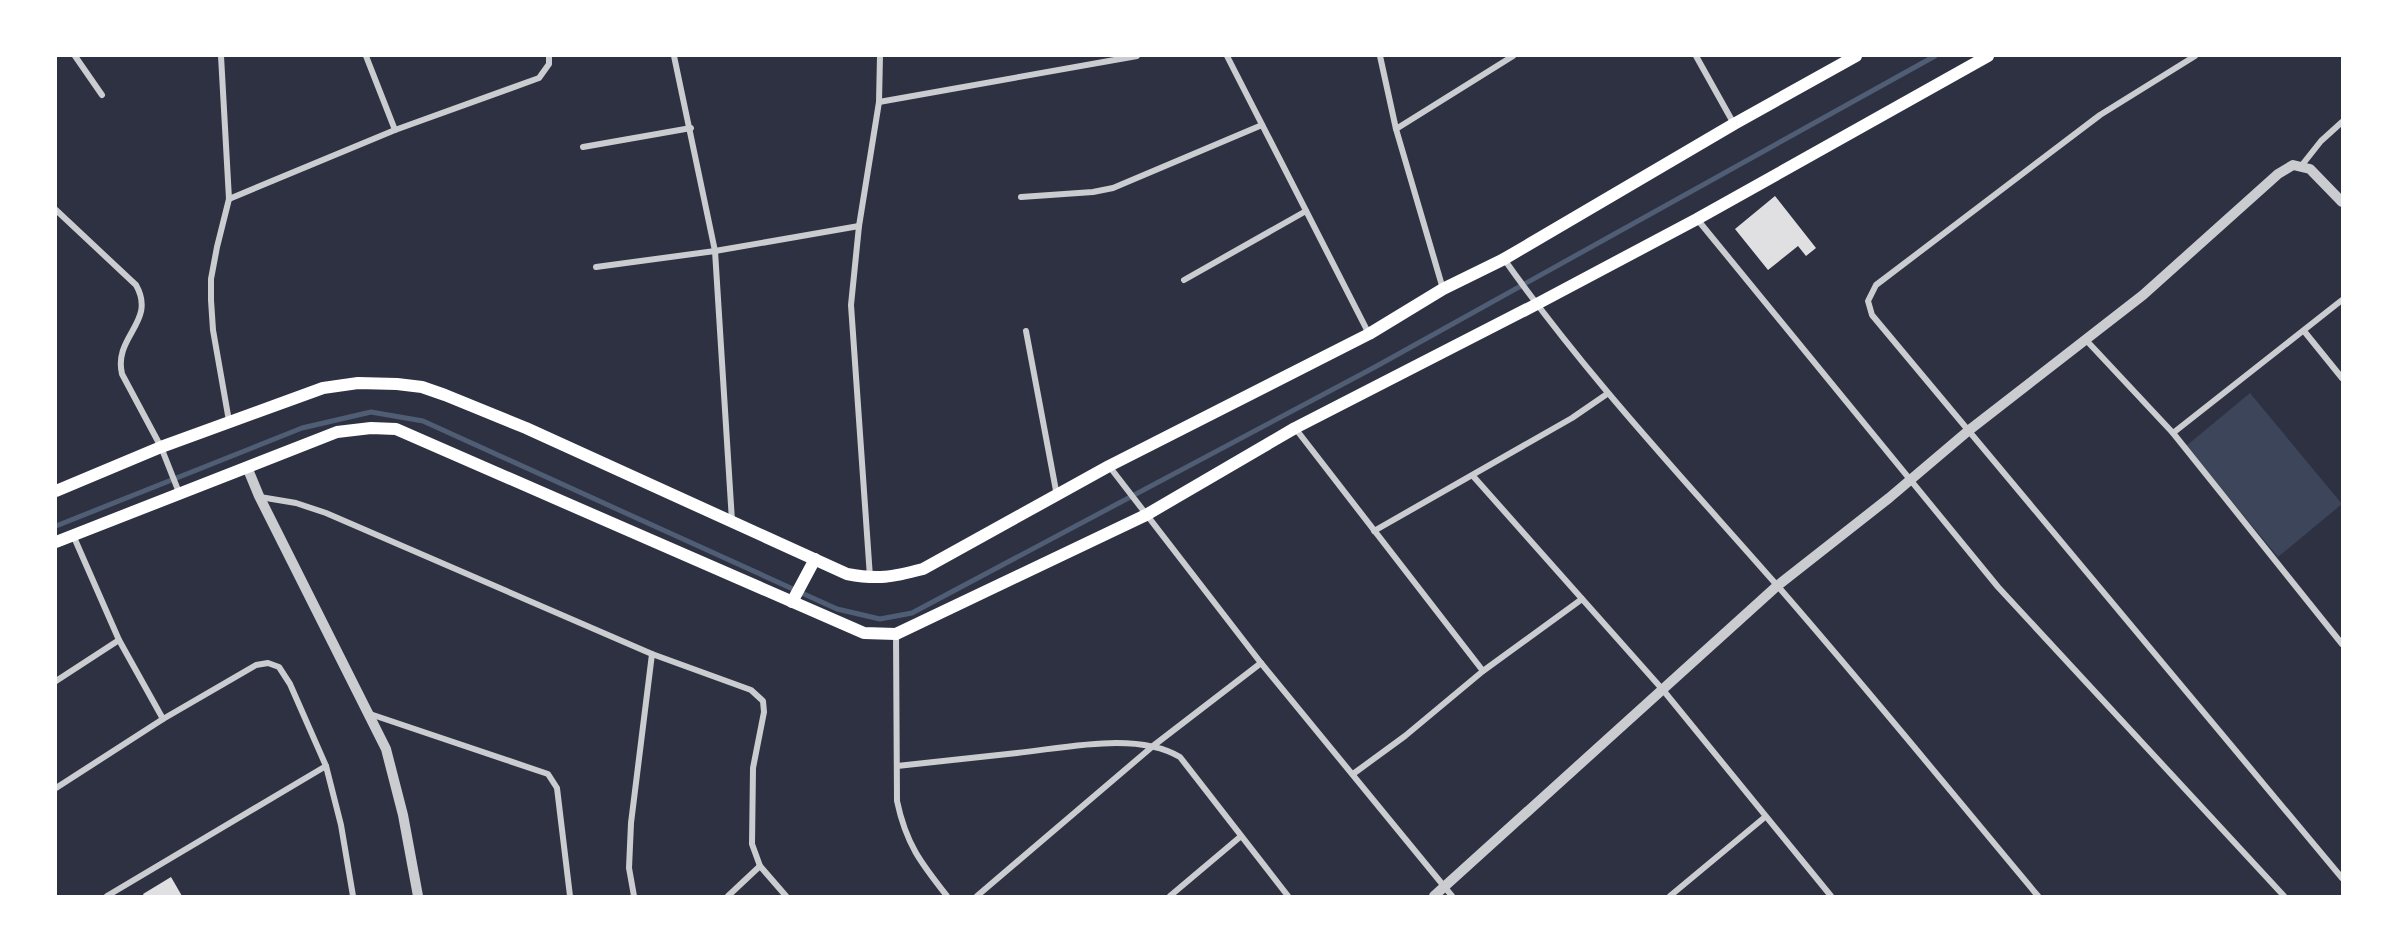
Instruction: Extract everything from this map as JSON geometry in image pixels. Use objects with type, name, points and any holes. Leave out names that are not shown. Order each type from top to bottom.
[{"type":"main road","points":[[56,490],[163,452],[229,422],[323,388],[357,383],[397,384],[422,387],[526,428],[847,574],[870,579],[895,577],[923,569],[1109,466],[1369,334],[1443,289],[1504,259],[1734,124],[1856,56]]},
{"type":"main road","points":[[56,542],[178,491],[337,432],[371,428],[396,429],[794,599],[864,633],[896,634],[1146,515],[1295,428],[1533,301],[1697,219],[1988,56]]},
{"type":"main road","points":[[794,599],[815,559]]},
{"type":"street","points":[[75,56],[102,94]]},
{"type":"street","points":[[221,56],[229,199],[217,247],[211,300],[213,330],[229,422]]},
{"type":"street","points":[[366,56],[395,130]]},
{"type":"street","points":[[229,199],[395,130],[539,78],[549,64],[549,56]]},
{"type":"street","points":[[674,56],[691,128],[715,251],[732,521]]},
{"type":"street","points":[[870,579],[851,305],[859,226],[879,102],[880,56]]},
{"type":"street","points":[[879,102],[1137,56]]},
{"type":"street","points":[[1227,56],[1369,334]]},
{"type":"street","points":[[1380,56],[1396,129],[1443,289]]},
{"type":"street","points":[[1396,129],[1511,56]]},
{"type":"street","points":[[1696,56],[1734,124]]},
{"type":"street","points":[[2195,56],[2100,115],[1876,285],[1868,301],[1872,315],[2343,878]]},
{"type":"street","points":[[2302,165],[2321,141],[2343,122]]},
{"type":"street","points":[[1021,197],[1093,192],[1113,188],[1262,124]]},
{"type":"street","points":[[583,147],[691,128]]},
{"type":"street","points":[[1434,897],[1448,892],[1777,586],[1911,480],[1968,431],[2143,295],[2278,174],[2293,165],[2302,165],[2318,176],[2343,202]]},
{"type":"street","points":[[56,210],[136,285],[142,294],[144,305],[141,314],[121,352],[119,362],[122,374],[163,452],[178,491]]},
{"type":"street","points":[[1184,280],[1306,211]]},
{"type":"street","points":[[1697,219],[1998,587],[2284,897]]},
{"type":"street","points":[[596,267],[715,251],[859,226]]},
{"type":"street","points":[[1504,259],[1533,301],[1607,394],[1777,586],[2038,897]]},
{"type":"street","points":[[2173,433],[2343,300]]},
{"type":"street","points":[[1026,331],[1057,496]]},
{"type":"street","points":[[2304,331],[2343,378]]},
{"type":"street","points":[[2086,340],[2173,433],[2343,644]]},
{"type":"street","points":[[1374,531],[1572,418],[1607,394]]},
{"type":"street","points":[[1295,428],[1483,671]]},
{"type":"street","points":[[1109,466],[1261,663],[1448,892]]},
{"type":"street","points":[[247,467],[259,496],[386,749],[403,815],[418,897]]},
{"type":"street","points":[[1473,476],[1663,690],[1831,897]]},
{"type":"street","points":[[259,496],[296,503],[326,513],[652,654],[751,690],[763,701],[764,712],[753,768],[752,844],[760,866],[786,897]]},
{"type":"street","points":[[72,535],[119,640],[163,719]]},
{"type":"street","points":[[1353,774],[1405,736],[1483,671],[1582,599]]},
{"type":"street","points":[[896,634],[897,801],[902,823],[918,859],[947,897]]},
{"type":"street","points":[[56,681],[119,640]]},
{"type":"street","points":[[634,897],[629,868],[631,823],[652,654]]},
{"type":"street","points":[[977,897],[1153,746],[1261,663]]},
{"type":"street","points":[[56,788],[163,719],[256,664],[274,664],[279,667],[290,684],[326,766],[341,825],[353,894],[345,897]]},
{"type":"street","points":[[366,713],[548,774],[557,788],[570,897]]},
{"type":"street","points":[[897,766],[1105,743],[1153,746],[1168,750],[1180,757],[1288,897]]},
{"type":"street","points":[[107,897],[326,766]]},
{"type":"street","points":[[1670,897],[1765,817]]},
{"type":"street","points":[[1170,897],[1240,837]]},
{"type":"street","points":[[728,897],[760,866]]},
{"type":"shaded area","points":[[2250,393],[2342,504],[2278,557],[2186,446]]},
{"type":"building","points":[[1775,196],[1816,248],[1806,256],[1798,246],[1768,270],[1735,229]]},
{"type":"building","points":[[171,877],[182,896],[144,896],[143,894]]},
{"type":"waterway","points":[[56,526],[302,428],[371,412],[423,421],[837,609],[880,619],[912,613],[1375,367],[1935,56]]}]
